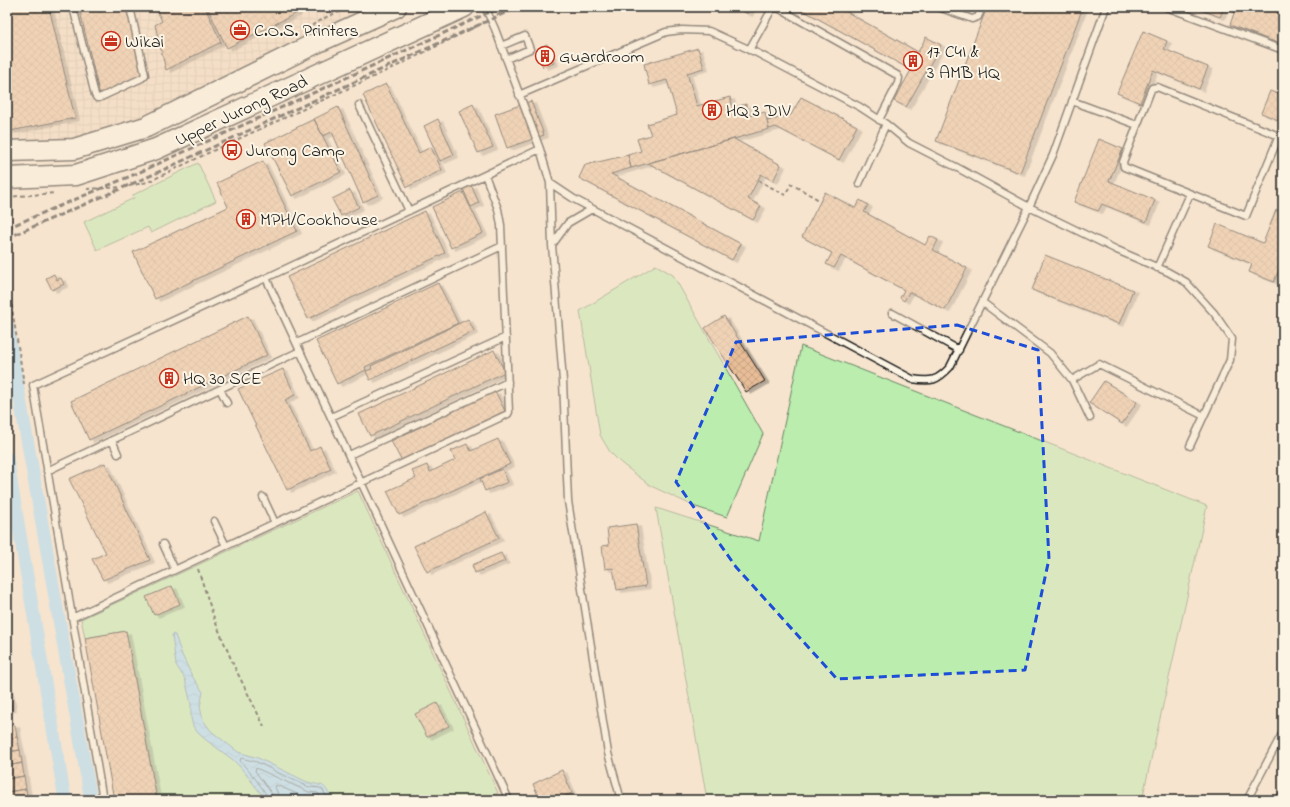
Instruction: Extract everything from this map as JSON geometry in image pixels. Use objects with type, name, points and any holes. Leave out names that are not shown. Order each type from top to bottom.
[{"type":"main road","name":"Upper Jurong Road","points":[[7,151],[74,149],[146,127],[316,43],[396,7]]},
{"type":"main road","name":"Upper Jurong Road","points":[[7,178],[76,175],[156,149],[464,7]]},
{"type":"lane","points":[[73,7],[97,98],[142,78],[145,75],[130,7]]},
{"type":"lane","points":[[485,7],[495,29],[540,149],[550,184],[552,245],[563,381],[568,502],[608,753],[621,800]]},
{"type":"lane","points":[[938,7],[972,19],[978,17],[982,7]]},
{"type":"lane","points":[[550,184],[592,209],[912,379],[926,381],[941,377],[950,367],[959,350],[1053,155],[1106,7]]},
{"type":"lane","points":[[1166,7],[1283,50]]},
{"type":"lane","points":[[749,50],[772,9],[778,8],[897,75],[899,78],[898,83],[879,120]]},
{"type":"lane","points":[[519,95],[666,32],[682,30],[709,31],[860,107],[886,124],[909,143],[1029,207],[1117,250],[1168,272],[1186,282],[1214,313],[1232,339],[1230,360],[1190,446]]},
{"type":"lane","points":[[501,46],[525,36],[530,49],[506,60]]},
{"type":"lane","points":[[1157,87],[1279,136],[1246,216],[1190,194],[1124,167],[1123,162],[1152,88],[1157,87]]},
{"type":"lane","points":[[1072,101],[1137,125]]},
{"type":"lane","points":[[359,106],[409,210]]},
{"type":"lane","points":[[859,184],[886,124]]},
{"type":"lane","points":[[103,800],[33,385],[266,278],[540,149]]},
{"type":"lane","points":[[72,618],[506,416],[509,412],[500,213],[485,175]]},
{"type":"lane","points":[[1157,268],[1190,194]]},
{"type":"lane","points":[[552,245],[568,223],[592,209]]},
{"type":"lane","points":[[297,343],[502,246]]},
{"type":"lane","points":[[266,278],[509,800]]},
{"type":"lane","points":[[982,302],[1050,353],[1072,380],[1090,418]]},
{"type":"lane","points":[[892,313],[959,350]]},
{"type":"lane","points":[[331,417],[506,337]]},
{"type":"lane","points":[[48,471],[300,350]]},
{"type":"lane","points":[[1072,380],[1099,364],[1204,416]]},
{"type":"lane","points":[[349,455],[508,382]]},
{"type":"lane","points":[[220,389],[227,403]]},
{"type":"lane","points":[[112,440],[118,454]]},
{"type":"lane","points":[[263,497],[275,523]]},
{"type":"lane","points":[[214,521],[226,546]]},
{"type":"lane","points":[[163,544],[175,570]]},
{"type":"lane","points":[[1247,800],[1283,732]]},
{"type":"path","points":[[302,31],[328,16],[354,7]]},
{"type":"path","points":[[81,190],[124,187],[148,182],[208,152],[399,65],[514,7]]},
{"type":"path","points":[[758,180],[785,195],[791,184],[821,201]]},
{"type":"path","points":[[7,197],[62,192]]},
{"type":"path","points":[[195,560],[215,621],[234,666],[264,726]]},
{"type":"highlighted area","points":[[957,325],[1038,350],[1049,559],[1025,670],[837,679],[736,567],[676,482],[736,342]]},
{"type":"shaded area","points":[[7,7],[379,7],[93,140],[7,142]]},
{"type":"green space","points":[[198,163],[216,201],[151,233],[148,227],[97,250],[84,222],[134,198],[133,195]]},
{"type":"green space","points":[[656,265],[673,275],[763,434],[727,517],[696,507],[651,486],[621,463],[610,452],[600,435],[580,311]]},
{"type":"green space","points":[[801,346],[1207,506],[1142,800],[707,800],[656,508],[759,541]]},
{"type":"green space","points":[[358,491],[498,793],[481,800],[157,800],[126,631],[85,638],[81,619]]},
{"type":"water","points":[[173,634],[175,635],[192,676],[203,692],[200,707],[203,720],[211,731],[238,752],[258,758],[305,781],[322,785],[332,800],[266,800],[232,759],[198,733],[193,726],[191,718],[191,704],[185,679],[176,665]]},
{"type":"building","points":[[7,7],[49,7],[75,118],[10,131],[7,118]]},
{"type":"building","name":"Wikai","points":[[79,7],[127,7],[143,76],[105,93],[99,92]]},
{"type":"building","points":[[160,7],[205,7],[221,42],[166,70],[155,25],[162,21],[156,9]]},
{"type":"building","name":"C.O.S. Printers","points":[[207,7],[295,7],[297,13],[227,48]]},
{"type":"building","points":[[740,7],[751,7],[748,14],[739,9]]},
{"type":"building","name":"17 C4I & 3 AMB HQ","points":[[797,7],[838,7],[918,52],[926,37],[941,45],[906,107],[894,101],[911,70]]},
{"type":"building","points":[[957,7],[967,7],[966,10]]},
{"type":"building","points":[[987,7],[1083,7],[1020,173],[936,141]]},
{"type":"building","points":[[1194,7],[1224,7],[1220,17]]},
{"type":"building","points":[[1236,7],[1283,7],[1283,45],[1230,25]]},
{"type":"building","points":[[1143,31],[1167,41],[1164,49],[1208,67],[1199,89],[1153,70],[1140,103],[1117,93]]},
{"type":"building","name":"Guardroom","points":[[547,44],[554,63],[543,67],[536,49]]},
{"type":"building","name":"HQ 3 DIV","points":[[698,48],[704,68],[687,73],[697,106],[730,97],[733,108],[746,104],[749,116],[765,112],[769,129],[631,168],[628,155],[641,151],[637,139],[651,135],[647,124],[677,115],[667,80],[649,85],[644,64]]},
{"type":"building","points":[[386,84],[419,153],[431,147],[442,170],[407,187],[363,95]]},
{"type":"building","points":[[1270,91],[1283,96],[1283,122],[1261,113]]},
{"type":"building","points":[[801,97],[857,126],[839,160],[776,127],[769,129],[767,121],[791,115]]},
{"type":"building","points":[[531,101],[544,135],[507,148],[495,114]]},
{"type":"building","points":[[473,104],[493,147],[478,153],[459,111]]},
{"type":"building","points":[[338,107],[378,195],[363,202],[332,132],[323,136],[314,119]]},
{"type":"building","points":[[314,119],[341,172],[292,196],[265,143]]},
{"type":"building","points":[[438,119],[454,155],[440,161],[424,126]]},
{"type":"building","points":[[734,139],[781,165],[773,181],[761,174],[748,199],[761,206],[753,220],[648,163]]},
{"type":"building","points":[[1099,139],[1123,149],[1109,181],[1155,200],[1146,222],[1102,204],[1098,211],[1074,202]]},
{"type":"building","points":[[628,155],[631,168],[611,174],[741,244],[732,260],[579,178],[585,165]]},
{"type":"building","name":"MPH/Cookhouse","points":[[263,161],[297,231],[155,299],[133,252],[228,207],[217,183]]},
{"type":"building","points":[[471,185],[479,203],[471,207],[463,189]]},
{"type":"building","points":[[350,190],[359,207],[341,216],[332,199]]},
{"type":"building","points":[[463,192],[483,233],[451,248],[432,207]]},
{"type":"building","points":[[825,192],[855,208],[860,200],[868,205],[864,212],[925,245],[930,236],[938,240],[933,250],[967,268],[945,310],[909,292],[904,301],[900,298],[904,290],[841,256],[834,268],[826,264],[832,253],[802,237]]},
{"type":"building","points":[[1276,210],[1283,213],[1283,259],[1274,282],[1249,272],[1252,264],[1208,246],[1217,224],[1263,243]]},
{"type":"building","points":[[425,211],[445,253],[308,319],[287,277]]},
{"type":"building","points":[[1045,255],[1133,290],[1119,324],[1032,290]]},
{"type":"building","points":[[54,274],[57,280],[61,278],[64,284],[52,290],[46,278]]},
{"type":"building","points":[[438,283],[458,323],[365,367],[366,370],[337,384],[316,341]]},
{"type":"building","name":"HQ 30 SCE","points":[[248,316],[267,355],[89,440],[71,401]]},
{"type":"building","points":[[724,316],[765,381],[746,392],[705,328]]},
{"type":"building","points":[[468,319],[474,331],[370,380],[366,371],[372,369],[371,366]]},
{"type":"building","points":[[494,350],[505,372],[370,436],[359,414]]},
{"type":"building","points":[[283,369],[295,395],[285,400],[310,451],[320,446],[331,469],[287,490],[238,389]]},
{"type":"building","points":[[1104,381],[1137,402],[1122,424],[1089,403]]},
{"type":"building","points":[[495,391],[505,411],[401,460],[391,441]]},
{"type":"building","points":[[498,439],[510,464],[399,515],[387,491],[416,478],[412,471],[427,465],[430,472],[455,460],[451,451],[467,444],[471,451]]},
{"type":"building","points":[[105,463],[150,560],[103,580],[92,559],[106,553],[69,479]]},
{"type":"building","points":[[502,469],[508,482],[485,491],[480,479]]},
{"type":"building","points":[[486,512],[499,538],[427,572],[414,546]]},
{"type":"building","points":[[636,524],[646,586],[617,590],[613,568],[605,569],[602,546],[609,545],[607,528]]},
{"type":"building","points":[[501,553],[505,561],[475,573],[472,565]]},
{"type":"building","points":[[172,586],[180,604],[154,615],[146,597]]},
{"type":"building","points":[[126,631],[157,800],[114,800],[85,638]]},
{"type":"building","points":[[7,683],[10,696],[7,696]]},
{"type":"building","points":[[7,696],[10,696],[12,709],[7,710]]},
{"type":"building","points":[[437,703],[449,726],[427,737],[415,714]]},
{"type":"building","points":[[15,725],[17,737],[7,739],[7,726]]},
{"type":"building","points":[[17,737],[20,750],[7,752],[7,739]]},
{"type":"building","points":[[20,750],[22,763],[7,766],[7,752]]},
{"type":"building","points":[[22,763],[24,776],[7,779],[7,766]]},
{"type":"building","points":[[562,770],[572,793],[557,800],[540,800],[533,784]]},
{"type":"building","points":[[24,776],[26,789],[7,792],[7,779]]},
{"type":"building","points":[[1283,785],[1283,800],[1275,800]]},
{"type":"building","points":[[26,789],[28,800],[7,800],[7,792]]},
{"type":"waterway","points":[[7,326],[91,800]]},
{"type":"waterway","points":[[7,458],[65,800]]},
{"type":"railway","points":[[7,228],[138,173],[501,7]]},
{"type":"railway","points":[[7,238],[143,179],[518,7]]},
{"type":"place","name":"C.O.S. Printers","points":[[240,30]]},
{"type":"place","name":"Wikai","points":[[111,41]]},
{"type":"place","name":"Guardroom","points":[[545,56]]},
{"type":"place","name":"17 C4I & 3 AMB HQ","points":[[913,61]]},
{"type":"place","name":"HQ 3 DIV","points":[[712,110]]},
{"type":"place","name":"Jurong Camp","points":[[232,150]]},
{"type":"place","name":"MPH/Cookhouse","points":[[246,219]]},
{"type":"place","name":"HQ 30 SCE","points":[[169,378]]}]
